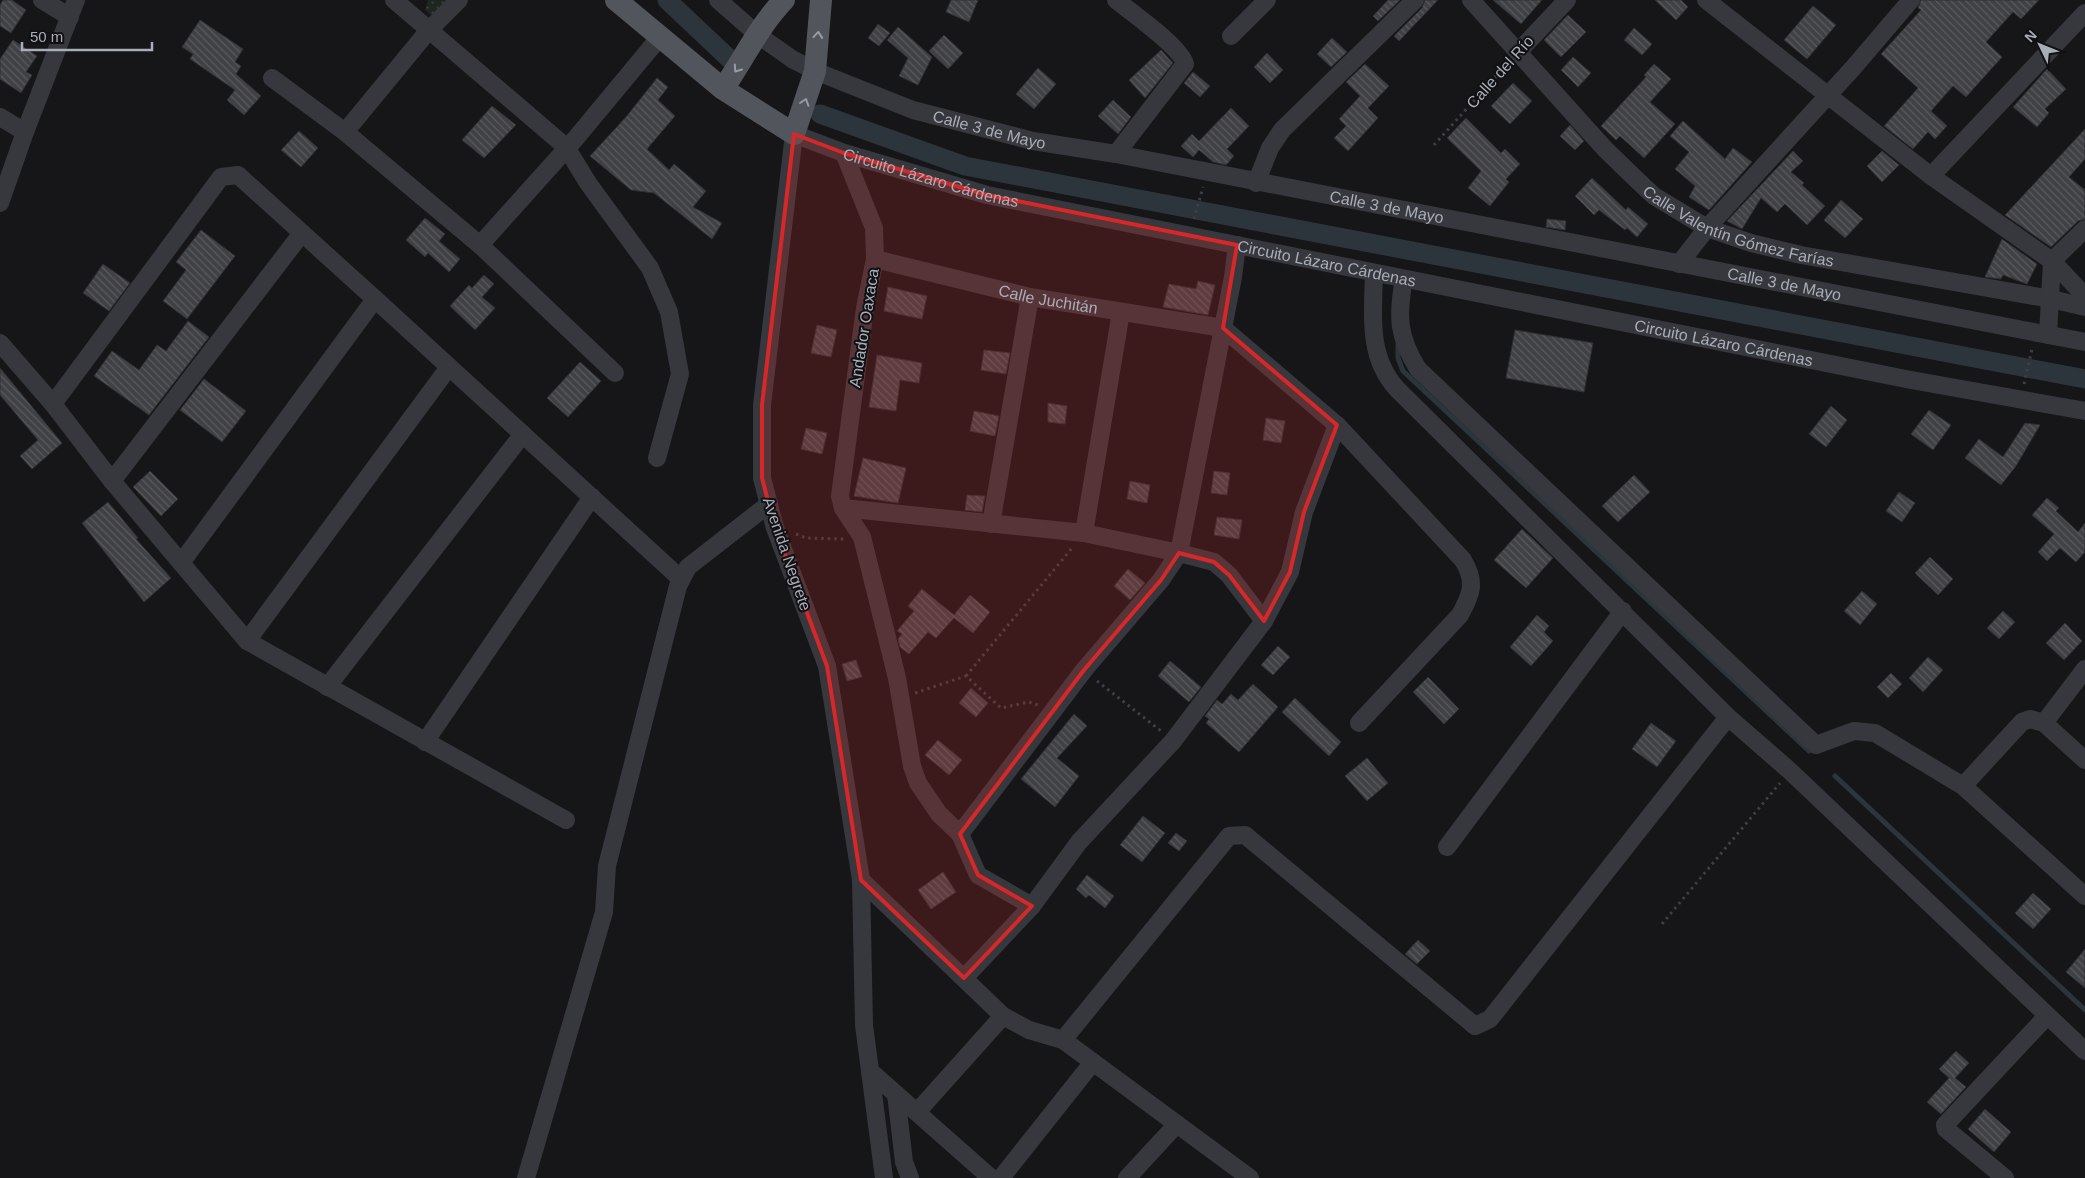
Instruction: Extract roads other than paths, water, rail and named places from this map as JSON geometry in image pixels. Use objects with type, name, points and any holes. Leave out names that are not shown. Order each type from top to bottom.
[{"type":"main road","name":"Circuito Lázaro Cárdenas","points":[[616,0],[723,90],[794,134]]},
{"type":"main road","points":[[723,90],[769,15],[784,0]]},
{"type":"main road","points":[[794,134],[815,71],[821,0]]},
{"type":"street","points":[[42,0],[70,17]]},
{"type":"street","points":[[0,203],[76,0]]},
{"type":"street","points":[[394,0],[566,147],[588,183],[650,268],[670,312],[680,374],[658,458]]},
{"type":"street","points":[[345,132],[429,30],[460,0]]},
{"type":"street","name":"Calle 3 de Mayo","points":[[718,0],[758,35],[792,59],[815,71],[914,110],[1033,140],[1116,154],[1256,183],[2085,342]]},
{"type":"street","points":[[1116,0],[1174,48],[1183,57],[1185,64],[1116,154]]},
{"type":"street","points":[[1231,36],[1267,0]]},
{"type":"street","points":[[1256,183],[1270,148],[1282,130],[1415,0]]},
{"type":"street","name":"Calle Valentín Gómez Farías","points":[[1472,0],[1605,148],[1654,196],[1707,228],[1751,243],[1801,255],[2052,299],[2085,308]]},
{"type":"street","name":"Calle del Río","points":[[1518,52],[1567,0]]},
{"type":"street","points":[[1706,0],[1724,6],[1828,94],[1931,176],[2052,261],[2085,296]]},
{"type":"street","points":[[1679,264],[1707,228],[1911,0]]},
{"type":"street","points":[[1931,176],[2085,13]]},
{"type":"street","points":[[480,245],[576,138],[659,38]]},
{"type":"street","points":[[272,78],[345,132],[480,245],[615,373]]},
{"type":"street","points":[[0,117],[25,132]]},
{"type":"street","name":"Circuito Lázaro Cárdenas","points":[[794,134],[844,153],[987,195],[1901,378],[2085,411]]},
{"type":"street","name":"Avenida Negrete","points":[[794,134],[762,405],[762,478],[775,528],[827,666],[861,880],[864,1025],[884,1178]]},
{"type":"street","name":"Andador Oaxaca","points":[[844,153],[874,228],[875,259],[865,308],[840,496],[844,508]]},
{"type":"street","points":[[53,404],[221,176],[238,175],[681,579]]},
{"type":"street","points":[[2048,335],[2052,299],[2052,261],[2085,229]]},
{"type":"street","points":[[112,481],[302,234]]},
{"type":"street","points":[[960,834],[1084,670],[1161,580],[1179,552],[1234,278],[1237,246]]},
{"type":"street","name":"Calle Juchitán","points":[[875,259],[1030,297],[1223,328]]},
{"type":"street","points":[[1374,273],[1373,326],[1376,351],[1388,379],[1728,717],[1790,771],[2085,1052]]},
{"type":"street","points":[[1404,279],[1398,308],[1405,348],[1418,369],[1816,745],[1854,731],[1875,733],[1963,786],[2085,896]]},
{"type":"street","points":[[991,524],[1030,297]]},
{"type":"street","points":[[181,564],[375,299]]},
{"type":"street","points":[[1084,533],[1121,312]]},
{"type":"street","points":[[1223,328],[1337,425],[1463,560],[1470,573],[1472,586],[1469,598],[1460,615],[1359,722]]},
{"type":"street","points":[[0,343],[53,404],[112,481],[247,641],[566,820]]},
{"type":"street","points":[[247,641],[449,367]]},
{"type":"street","points":[[964,978],[1032,906],[1078,842],[1173,741],[1264,621],[1290,572],[1304,512],[1337,425]]},
{"type":"street","points":[[327,687],[523,434]]},
{"type":"street","points":[[425,742],[592,497]]},
{"type":"street","points":[[526,1178],[604,912],[606,866],[678,586],[688,567],[769,504]]},
{"type":"street","points":[[844,508],[1084,533],[1179,552],[1214,562],[1229,574],[1264,621]]},
{"type":"street","points":[[844,508],[862,537],[900,698],[912,766],[918,784],[939,814],[960,834],[978,875],[1032,906]]},
{"type":"street","points":[[1447,847],[1623,611]]},
{"type":"street","points":[[2044,723],[2085,669]]},
{"type":"street","points":[[1063,1040],[1229,836],[1245,835],[1475,1026],[1490,1020],[1728,717]]},
{"type":"street","points":[[1963,786],[2022,722],[2030,719],[2044,723],[2085,760]]},
{"type":"street","points":[[861,880],[1003,1016],[1029,1030],[1063,1040],[1250,1178]]},
{"type":"street","points":[[917,1112],[1003,1016]]},
{"type":"street","points":[[2005,1178],[1946,1129],[1945,1125],[2047,1016]]},
{"type":"street","points":[[1001,1178],[1093,1062]]},
{"type":"street","points":[[870,1071],[992,1178]]},
{"type":"street","points":[[896,1094],[904,1162],[910,1178]]},
{"type":"street","points":[[1127,1178],[1177,1124]]},
{"type":"waterway","points":[[667,0],[738,67]]},
{"type":"waterway","points":[[820,114],[965,166],[2085,379]]},
{"type":"waterway","points":[[1398,344],[1398,358],[1403,371],[1809,751]]},
{"type":"waterway","points":[[1835,776],[2085,1010]]}]
